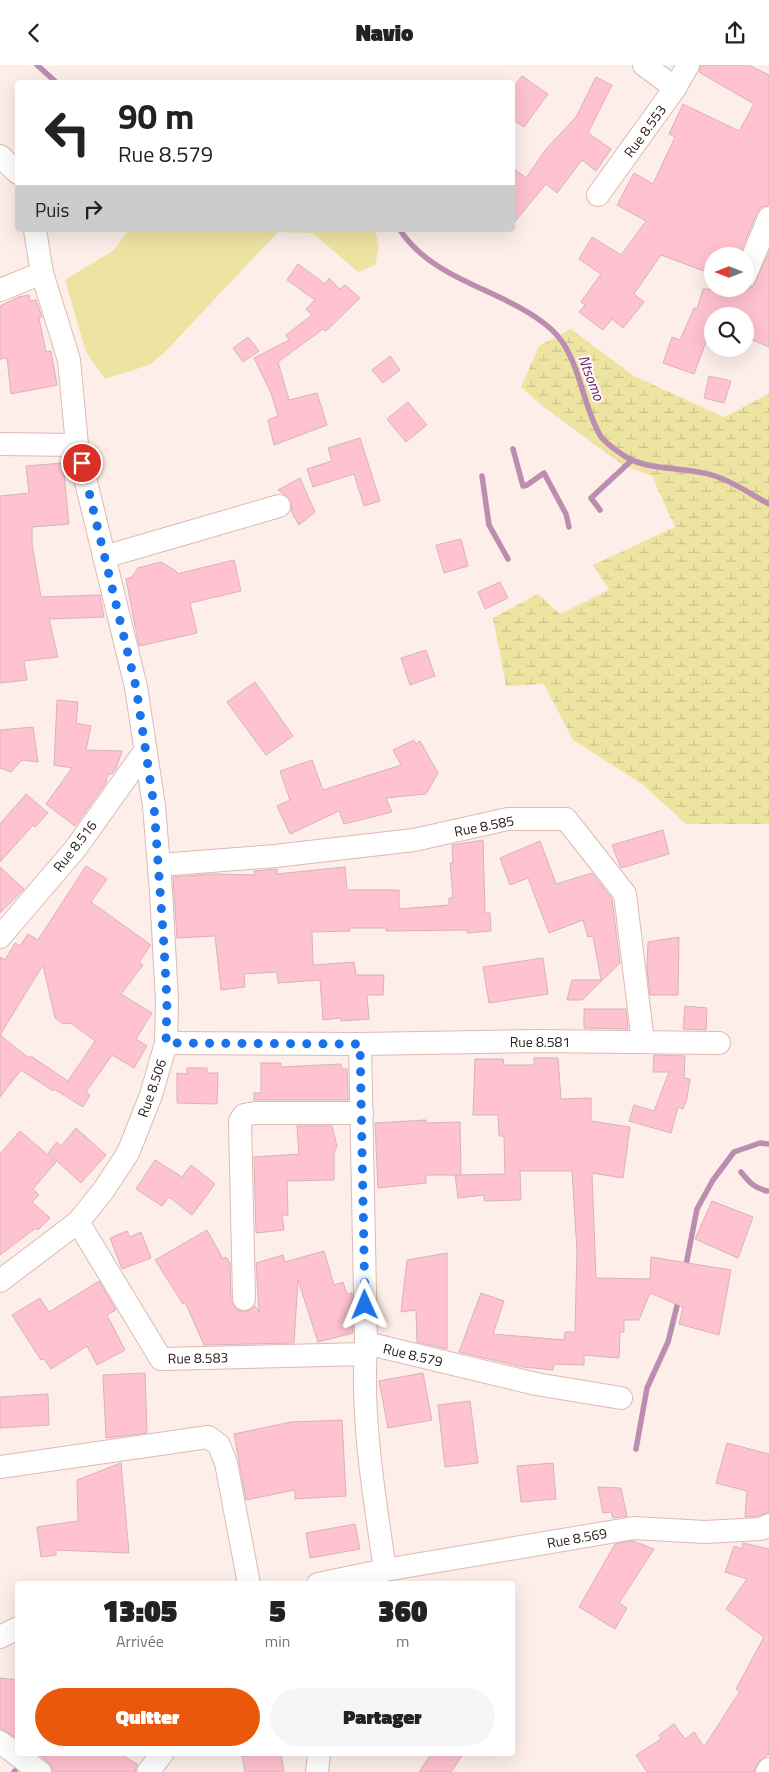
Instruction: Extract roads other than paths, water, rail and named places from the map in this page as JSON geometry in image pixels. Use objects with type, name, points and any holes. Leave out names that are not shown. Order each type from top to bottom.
[{"type":"street","points":[[644,65],[676,88]]},
{"type":"street","name":"Rue 8.553","points":[[598,195],[676,88],[688,65]]},
{"type":"street","points":[[0,156],[15,170]]},
{"type":"street","points":[[754,254],[769,218]]},
{"type":"street","name":"Rue 8.506","points":[[0,1281],[78,1222],[103,1191],[128,1153],[151,1095],[166,1043],[167,1001],[159,865],[136,687],[77,445],[69,360],[42,273],[35,232]]},
{"type":"street","points":[[0,290],[42,273]]},
{"type":"street","points":[[0,444],[77,445]]},
{"type":"street","points":[[104,557],[279,506]]},
{"type":"street","name":"Rue 8.516","points":[[0,937],[76,848],[145,751]]},
{"type":"street","name":"Rue 8.585","points":[[159,865],[275,856],[414,840],[508,819],[566,819],[625,894],[643,1042]]},
{"type":"street","points":[[166,1043],[360,1044]]},
{"type":"street","name":"Rue 8.581","points":[[360,1044],[719,1043]]},
{"type":"street","name":"Rue 8.579","points":[[360,1044],[365,1349],[536,1384],[621,1398]]},
{"type":"street","points":[[244,1299],[240,1121],[244,1115],[255,1113],[362,1113]]},
{"type":"street","name":"Rue 8.583","points":[[78,1222],[160,1359],[365,1349]]},
{"type":"street","points":[[365,1349],[365,1417],[370,1469],[385,1569]]},
{"type":"street","points":[[0,1467],[208,1437],[219,1445],[226,1463],[247,1581]]},
{"type":"street","name":"Rue 8.569","points":[[331,1581],[385,1569],[634,1528],[705,1532],[762,1529],[769,1525]]},
{"type":"street","points":[[0,1637],[15,1630]]},
{"type":"street","points":[[0,1742],[15,1753]]},
{"type":"street","points":[[19,1756],[40,1772]]},
{"type":"street","points":[[148,1772],[160,1756]]},
{"type":"street","points":[[317,1772],[319,1756]]},
{"type":"waterway","name":"Ntsomo","points":[[37,65],[54,80]]},
{"type":"waterway","name":"Ntsomo","points":[[402,232],[415,248],[432,262],[451,274],[533,315],[551,329],[561,340],[568,352],[588,409],[600,435],[612,447],[636,462],[704,473],[722,479],[769,504]]},
{"type":"waterway","points":[[513,449],[523,486],[544,473],[566,514],[569,527]]},
{"type":"waterway","points":[[600,510],[591,498],[632,460]]},
{"type":"waterway","points":[[482,476],[489,525],[508,559]]},
{"type":"waterway","points":[[685,1270],[697,1209],[713,1180],[734,1152],[760,1143],[769,1144]]},
{"type":"waterway","points":[[741,1172],[752,1184],[767,1191]]},
{"type":"waterway","points":[[636,1449],[647,1388],[668,1342],[679,1298]]}]
